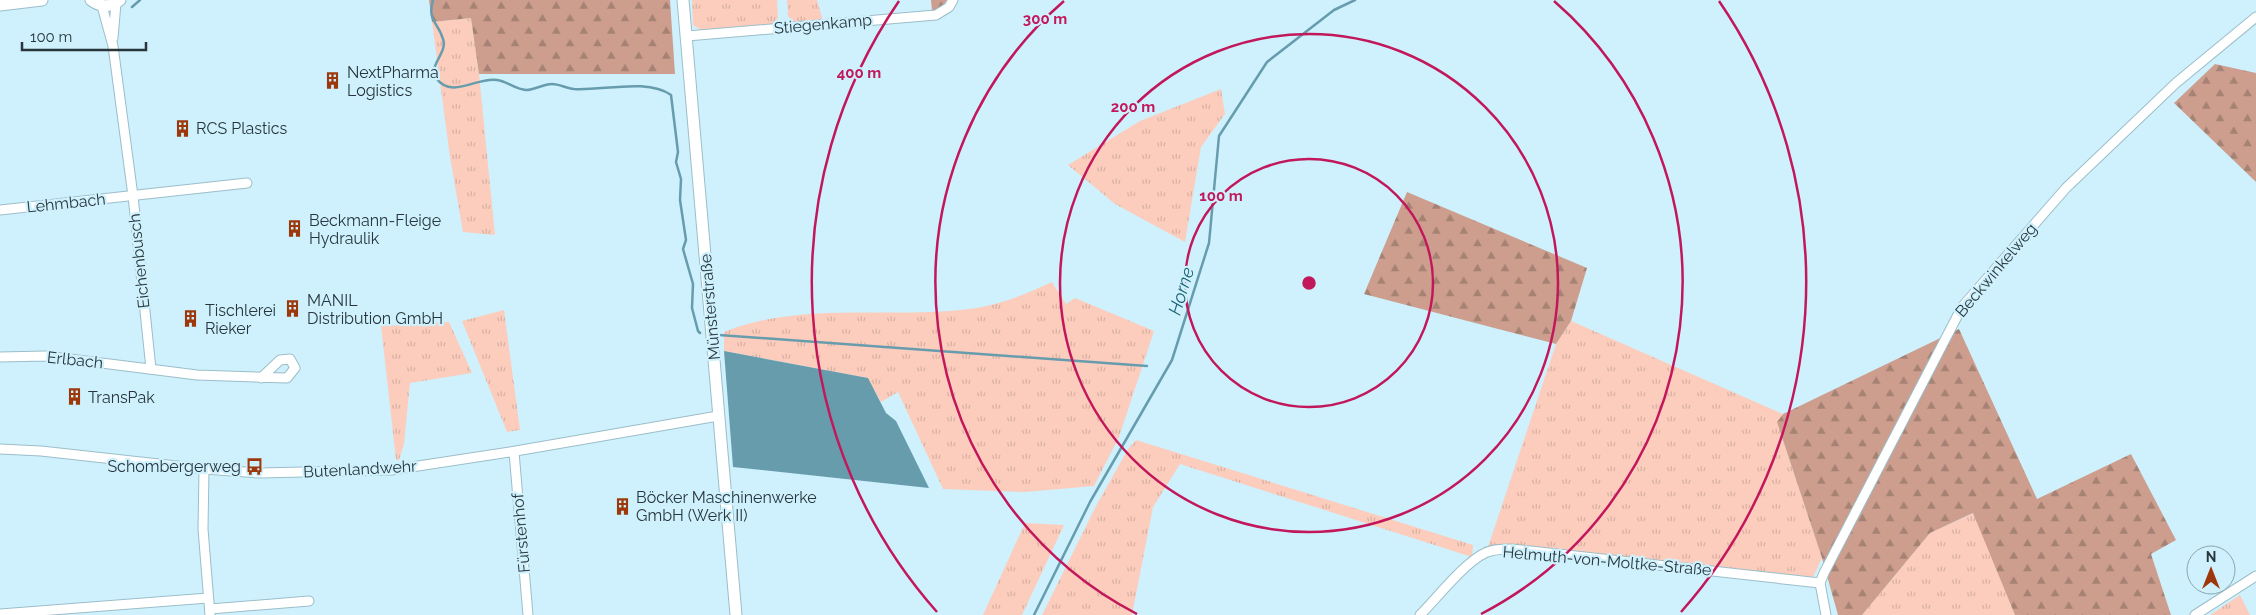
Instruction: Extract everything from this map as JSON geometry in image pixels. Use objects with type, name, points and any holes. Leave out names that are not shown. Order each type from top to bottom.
[{"type":"main road","points":[[0,5],[42,0]]},
{"type":"main road","points":[[91,0],[102,6],[118,2]]},
{"type":"main road","name":"Münsterstraße","points":[[683,0],[736,615]]},
{"type":"street","name":"Stiegenkamp","points":[[687,36],[936,14],[949,7],[953,0]]},
{"type":"street","name":"Eichenbusch","points":[[113,43],[118,2]]},
{"type":"street","name":"Eichenbusch","points":[[102,6],[113,43],[133,196],[151,369]]},
{"type":"street","name":"Beckwinkelweg","points":[[1820,583],[1962,307],[2066,188],[2176,83],[2256,17]]},
{"type":"street","name":"Lehmbach","points":[[0,210],[247,182]]},
{"type":"street","name":"Erlbach","points":[[0,357],[46,356],[151,369]]},
{"type":"street","points":[[151,369],[197,375],[261,378]]},
{"type":"street","name":"Butenlandwehr","points":[[0,449],[41,451],[204,469],[259,473],[392,470],[514,452],[718,416]]},
{"type":"street","name":"Fürstenhof","points":[[514,452],[528,615]]},
{"type":"street","points":[[204,469],[202,530],[210,612],[309,601]]},
{"type":"street","name":"Helmuth-von-Moltke-Straße","points":[[1420,615],[1468,565],[1479,556],[1499,549],[1820,583]]},
{"type":"street","points":[[2195,615],[2256,576]]},
{"type":"street","points":[[1820,583],[1826,615]]},
{"type":"street","points":[[0,614],[60,613],[208,598]]},
{"type":"green space","points":[[429,0],[670,0],[675,74],[479,74],[471,18],[432,22]]},
{"type":"green space","points":[[692,0],[777,0],[778,18],[774,24],[701,30],[693,25]]},
{"type":"green space","points":[[787,0],[817,0],[823,21],[793,23],[788,16]]},
{"type":"green space","points":[[931,0],[947,0],[941,8],[932,11]]},
{"type":"green space","points":[[471,18],[479,74],[495,235],[463,232],[450,157],[432,22]]},
{"type":"green space","points":[[2215,64],[2256,73],[2256,182],[2174,103]]},
{"type":"green space","points":[[1221,89],[1225,114],[1201,147],[1185,242],[1115,204],[1068,165],[1140,121]]},
{"type":"green space","points":[[1407,192],[1587,268],[1571,321],[1556,344],[1364,294]]},
{"type":"green space","points":[[1052,282],[1066,304],[1075,298],[1154,331],[1119,437],[1094,486],[1025,492],[943,489],[898,392],[881,402],[867,378],[724,351],[724,332],[753,323],[783,317],[814,314],[939,312],[969,309],[1001,302]]},
{"type":"green space","points":[[504,310],[520,430],[507,432],[462,321]]},
{"type":"green space","points":[[1571,321],[1783,414],[1777,422],[1822,558],[1813,577],[1502,545],[1488,547],[1556,344]]},
{"type":"green space","points":[[449,322],[472,373],[410,383],[404,444],[399,460],[396,460],[381,326]]},
{"type":"green space","points":[[1959,329],[2037,499],[2131,454],[2176,540],[2151,554],[2171,615],[2015,615],[1973,513],[1930,533],[1862,615],[1838,615],[1822,558],[1777,422],[1783,414]]},
{"type":"green space","points":[[1136,440],[1473,545],[1472,557],[1180,464],[1153,507],[1132,615],[1042,615],[1096,506],[1128,449]]},
{"type":"green space","points":[[1974,513],[2015,615],[1862,615],[1930,533]]},
{"type":"green space","points":[[1025,523],[1064,525],[1022,615],[983,615]]},
{"type":"green space","points":[[2240,595],[2250,615],[2210,615]]},
{"type":"water","points":[[724,351],[868,378],[886,413],[896,421],[929,488],[733,467]]},
{"type":"waterway","points":[[132,7],[140,0]]},
{"type":"waterway","points":[[433,0],[431,13],[444,44],[434,68],[434,73],[442,84],[457,87],[490,80],[501,81],[526,90],[552,84],[574,89],[637,86],[650,87],[671,95],[678,152],[676,162],[681,179],[680,200],[686,240],[683,249],[693,284],[692,308],[700,333]]},
{"type":"waterway","name":"Horne","points":[[1034,615],[1090,502],[1172,360],[1209,243],[1219,136],[1267,62],[1334,10],[1355,0]]},
{"type":"waterway","points":[[719,335],[1147,366]]},
{"type":"place","name":"NextPharma Logistics","points":[[333,81]]},
{"type":"place","name":"RCS Plastics","points":[[182,128]]},
{"type":"place","name":"Beckmann-Fleige Hydraulik","points":[[295,229]]},
{"type":"place","name":"MANIL Distribution GmbH","points":[[293,309]]},
{"type":"place","name":"Tischlerei Rieker","points":[[191,319]]},
{"type":"place","name":"TransPak","points":[[74,397]]},
{"type":"place","name":"Schombergerweg","points":[[255,466]]},
{"type":"place","name":"Böcker Maschinenwerke GmbH (Werk II)","points":[[622,506]]}]
